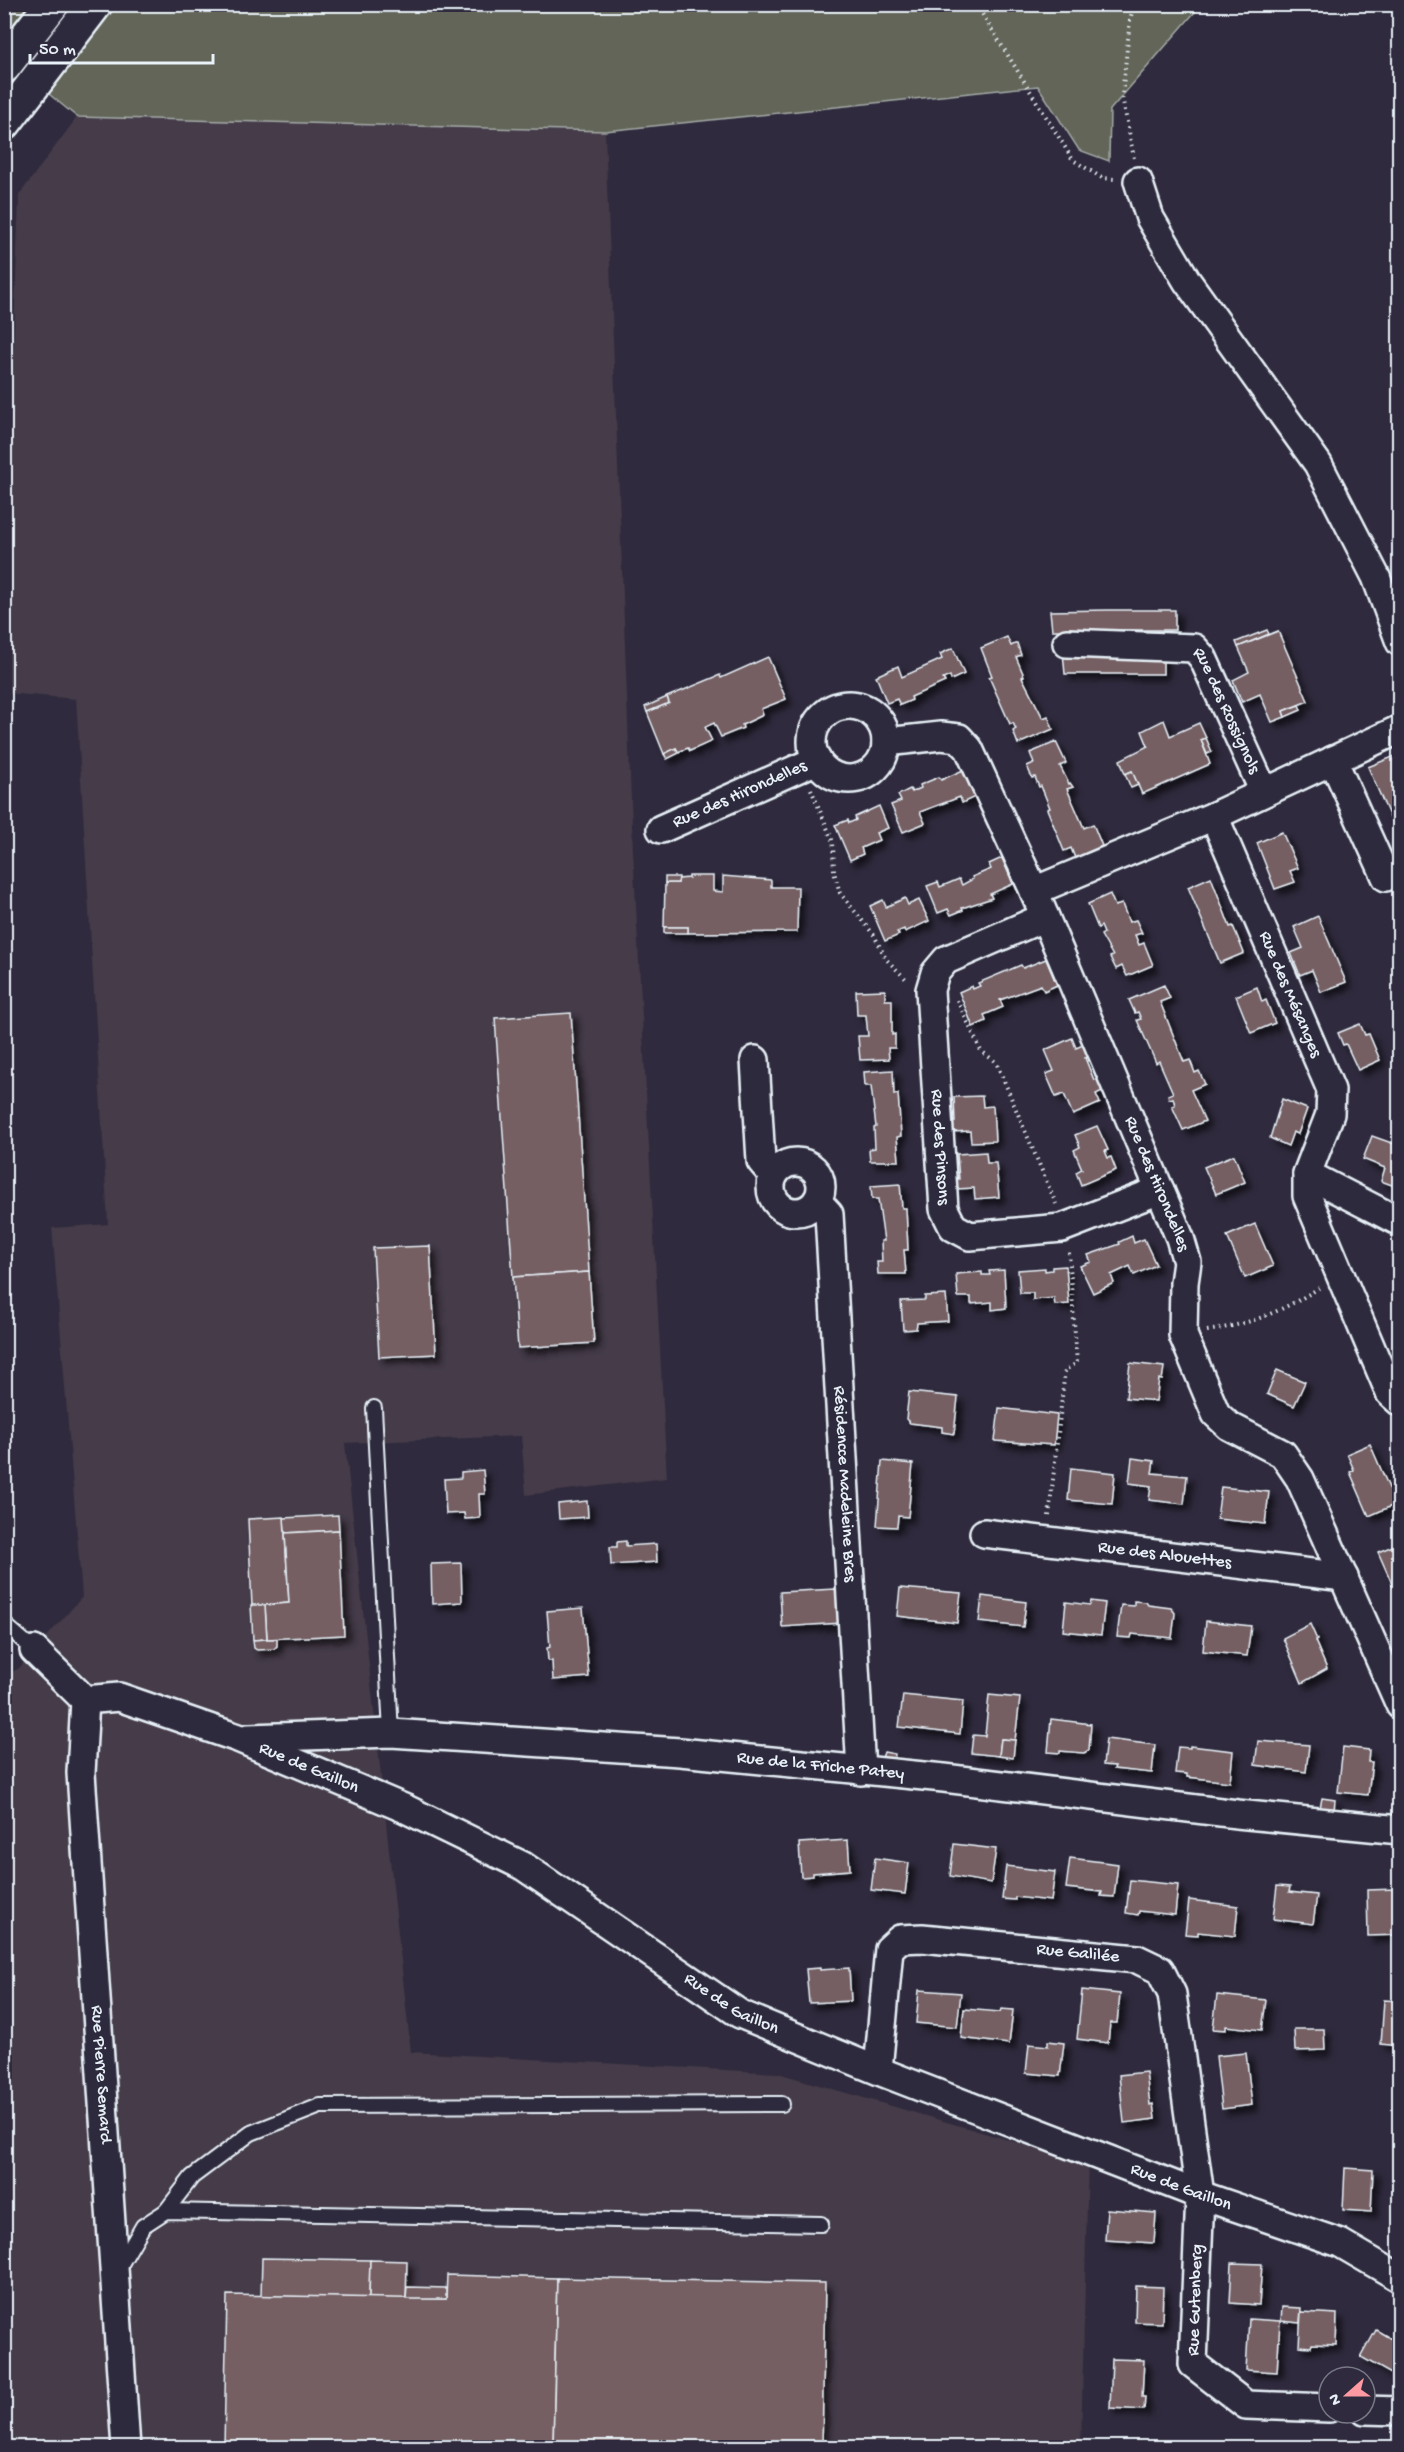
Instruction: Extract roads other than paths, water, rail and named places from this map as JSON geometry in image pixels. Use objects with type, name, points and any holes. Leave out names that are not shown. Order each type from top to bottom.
[{"type":"highway","points":[[4,66],[52,4]]},
{"type":"highway","points":[[4,123],[94,4]]},
{"type":"street","points":[[1138,181],[1150,219],[1186,281],[1318,464],[1376,577],[1400,642]]},
{"type":"street","name":"Rue des Rossignols","points":[[1066,643],[1194,648],[1203,658],[1264,792]]},
{"type":"street","name":"Rue des Hirondelles","points":[[661,829],[810,763],[823,768],[835,777],[849,779],[863,776],[875,768],[883,756],[886,742],[883,728],[875,716],[863,708],[849,705],[834,708],[822,716],[814,728],[810,763]]},
{"type":"street","name":"Rue des Rossignols","points":[[1034,891],[1214,816],[1400,729]]},
{"type":"street","name":"Rue des Hirondelles","points":[[886,742],[941,736],[959,738],[969,749],[1034,891],[1180,1238],[1187,1262],[1184,1283],[1183,1335],[1216,1414],[1229,1426],[1272,1447],[1290,1461],[1400,1704]]},
{"type":"street","points":[[1333,760],[1386,877]]},
{"type":"street","name":"Rue des Mésanges","points":[[1214,816],[1331,1090],[1330,1114],[1307,1174],[1307,1196],[1390,1393],[1400,1402]]},
{"type":"street","name":"Rue des Pinsons","points":[[1045,917],[946,960],[935,973],[930,990],[944,1209],[953,1227],[970,1236],[1062,1228],[1160,1190]]},
{"type":"street","name":"Résidencce Madeleine Bres","points":[[755,1060],[761,1161],[773,1175],[779,1167],[797,1161],[806,1163],[815,1170],[820,1180],[821,1191],[817,1201],[829,1214],[861,1771]]},
{"type":"street","points":[[1307,1174],[1400,1222]]},
{"type":"street","name":"Rue des Alouettes","points":[[984,1533],[1344,1577]]},
{"type":"street","points":[[34,1650],[85,1700]]},
{"type":"street","name":"Rue de Gaillon","points":[[85,1700],[119,1696],[238,1738],[406,1809],[523,1866],[740,2014],[878,2070],[1200,2194],[1340,2243],[1400,2278]]},
{"type":"street","name":"Rue Pierre Semard","points":[[85,1700],[81,1773],[126,2448]]},
{"type":"street","name":"Rue de la Friche Patey","points":[[238,1738],[391,1733],[680,1752],[944,1778],[1237,1814],[1400,1830]]},
{"type":"street","name":"Rue Galilée","points":[[878,2070],[889,1949],[900,1939],[922,1938],[1137,1959],[1160,1970],[1172,1994],[1200,2194]]},
{"type":"street","name":"Rue Gutenberg","points":[[1200,2194],[1193,2364],[1245,2405],[1317,2408]]},
{"type":"street","points":[[1377,2410],[1400,2411]]},
{"type":"lane","points":[[374,1408],[391,1733]]},
{"type":"lane","points":[[6,1626],[34,1650]]},
{"type":"lane","points":[[115,2274],[143,2226],[166,2211],[192,2177],[251,2133],[320,2106],[782,2104]]},
{"type":"lane","points":[[166,2211],[821,2224]]}]
